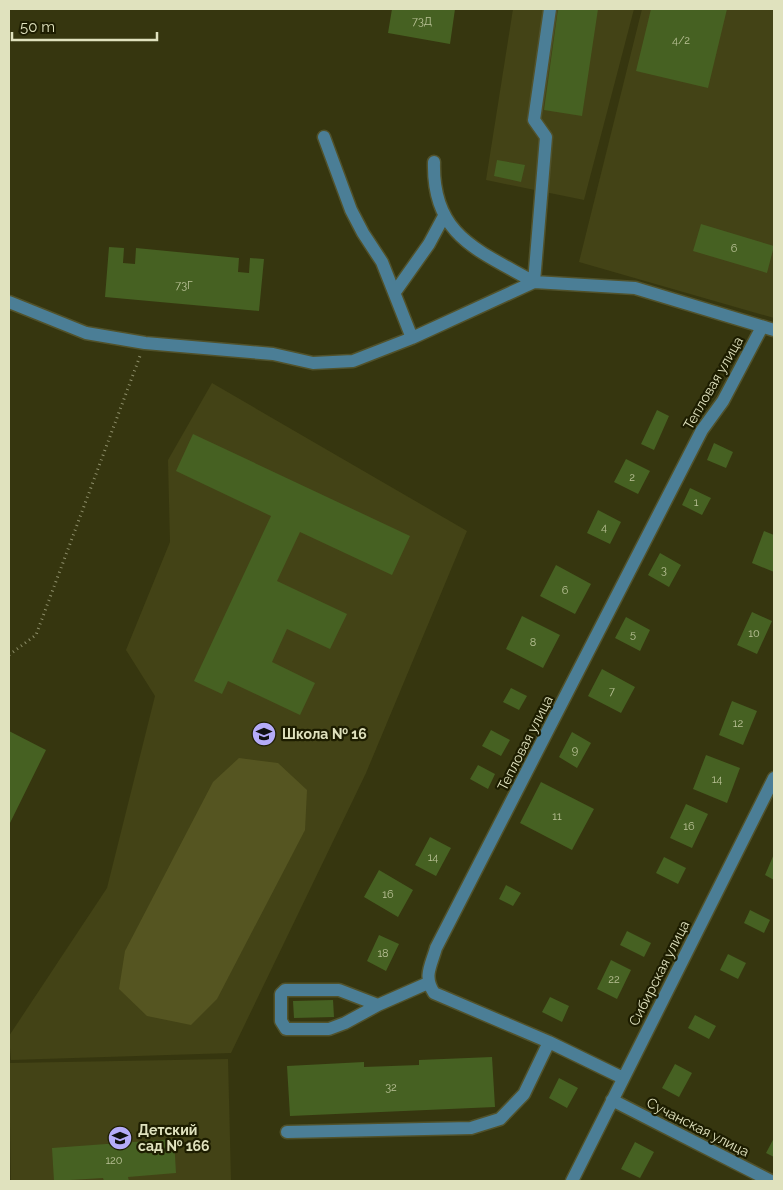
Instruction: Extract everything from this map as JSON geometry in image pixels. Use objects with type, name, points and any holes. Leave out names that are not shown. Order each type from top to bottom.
[{"type":"street","points":[[534,282],[546,136],[534,120],[550,9]]},
{"type":"street","points":[[324,137],[351,210],[382,262],[412,338]]},
{"type":"street","points":[[434,162],[435,191],[448,225],[465,241],[534,282],[635,288],[768,329]]},
{"type":"street","points":[[395,292],[429,244],[444,216]]},
{"type":"street","points":[[9,302],[86,333],[145,343],[274,354],[313,363],[353,361],[412,338],[534,282]]},
{"type":"street","name":"Тепловая улица","points":[[428,983],[428,976],[436,948],[702,430],[768,329]]},
{"type":"street","name":"Сибирская улица","points":[[572,1181],[774,778]]},
{"type":"street","points":[[378,1005],[339,990],[285,990],[281,994],[281,1021],[286,1029],[329,1029],[428,983],[434,992],[549,1042],[623,1078]]},
{"type":"street","points":[[286,1132],[471,1128],[500,1119],[524,1094],[549,1042]]},
{"type":"street","name":"Сучанская улица","points":[[612,1100],[771,1181]]},
{"type":"path","points":[[9,655],[36,635],[145,343]]},
{"type":"shaded area","points":[[513,9],[634,9],[584,200],[486,180]]},
{"type":"shaded area","points":[[642,9],[774,9],[774,318],[579,262]]},
{"type":"shaded area","name":"Школа № 16","points":[[212,383],[467,531],[366,773],[231,1053],[11,1060],[9,1036],[107,888],[155,696],[126,650],[170,542],[168,460]]},
{"type":"shaded area","points":[[239,758],[278,763],[307,790],[305,830],[217,999],[191,1025],[147,1016],[119,989],[125,951],[213,782]]},
{"type":"shaded area","name":"Детский сад № 166","points":[[228,1059],[231,1181],[11,1181],[9,1063]]},
{"type":"building","points":[[392,9],[455,9],[450,44],[388,33]]},
{"type":"building","points":[[558,9],[598,9],[582,116],[544,110]]},
{"type":"building","points":[[651,9],[727,9],[708,88],[636,71]]},
{"type":"building","points":[[497,160],[525,165],[521,182],[494,176]]},
{"type":"building","points":[[701,224],[774,246],[767,273],[693,251]]},
{"type":"building","points":[[109,247],[124,248],[123,263],[135,264],[136,248],[239,258],[238,272],[249,273],[250,258],[264,259],[259,311],[105,297]]},
{"type":"building","points":[[657,410],[669,416],[654,450],[641,444]]},
{"type":"building","points":[[193,434],[410,536],[392,575],[300,532],[277,581],[347,614],[330,649],[287,629],[272,662],[315,683],[300,715],[228,681],[222,694],[194,681],[271,516],[176,471]]},
{"type":"building","points":[[714,443],[733,452],[726,468],[707,460]]},
{"type":"building","points":[[626,459],[650,471],[638,494],[614,482]]},
{"type":"building","points":[[690,488],[711,498],[702,515],[682,505]]},
{"type":"building","points":[[598,510],[621,522],[610,544],[587,533]]},
{"type":"building","points":[[764,531],[774,535],[774,572],[752,563]]},
{"type":"building","points":[[660,553],[681,565],[669,587],[648,575]]},
{"type":"building","points":[[556,565],[591,584],[575,614],[540,596]]},
{"type":"building","points":[[752,612],[772,621],[757,654],[737,645]]},
{"type":"building","points":[[522,616],[560,635],[543,668],[506,649]]},
{"type":"building","points":[[626,617],[650,630],[640,651],[615,638]]},
{"type":"building","points":[[602,669],[635,687],[621,713],[588,696]]},
{"type":"building","points":[[511,688],[527,696],[519,710],[503,702]]},
{"type":"building","points":[[732,701],[757,711],[743,745],[719,735]]},
{"type":"building","points":[[491,730],[510,740],[501,756],[482,746]]},
{"type":"building","points":[[9,731],[46,750],[9,825]]},
{"type":"building","points":[[572,732],[591,743],[577,768],[559,757]]},
{"type":"building","points":[[706,755],[740,768],[727,803],[693,789]]},
{"type":"building","points":[[478,765],[495,774],[488,789],[470,779]]},
{"type":"building","points":[[541,782],[594,809],[572,850],[520,823]]},
{"type":"building","points":[[686,804],[708,814],[692,848],[670,838]]},
{"type":"building","points":[[430,837],[451,848],[436,876],[415,865]]},
{"type":"building","points":[[774,854],[774,880],[765,875]]},
{"type":"building","points":[[664,857],[686,868],[678,884],[656,873]]},
{"type":"building","points":[[379,870],[413,890],[398,917],[364,897]]},
{"type":"building","points":[[506,885],[521,893],[513,906],[499,899]]},
{"type":"building","points":[[750,910],[770,920],[764,933],[744,923]]},
{"type":"building","points":[[627,931],[651,943],[644,957],[620,945]]},
{"type":"building","points":[[379,935],[399,944],[386,971],[367,961]]},
{"type":"building","points":[[728,954],[746,963],[738,979],[720,970]]},
{"type":"building","points":[[611,960],[631,970],[617,999],[597,989]]},
{"type":"building","points":[[550,997],[569,1006],[562,1022],[542,1012]]},
{"type":"building","points":[[333,1000],[334,1017],[294,1018],[293,1001]]},
{"type":"building","points":[[695,1015],[716,1026],[709,1039],[688,1028]]},
{"type":"building","points":[[492,1057],[495,1107],[290,1116],[287,1066],[364,1062],[364,1067],[419,1065],[419,1060]]},
{"type":"building","points":[[675,1064],[692,1073],[679,1097],[662,1088]]},
{"type":"building","points":[[559,1078],[578,1088],[567,1108],[549,1098]]},
{"type":"building","points":[[774,1138],[774,1157],[766,1153]]},
{"type":"building","points":[[174,1139],[176,1173],[128,1177],[129,1181],[104,1181],[103,1178],[54,1181],[52,1148]]},
{"type":"building","points":[[635,1142],[654,1152],[640,1178],[621,1169]]},
{"type":"place","name":"Школа № 16","points":[[264,734]]},
{"type":"place","name":"Детский сад № 166","points":[[120,1138]]}]
